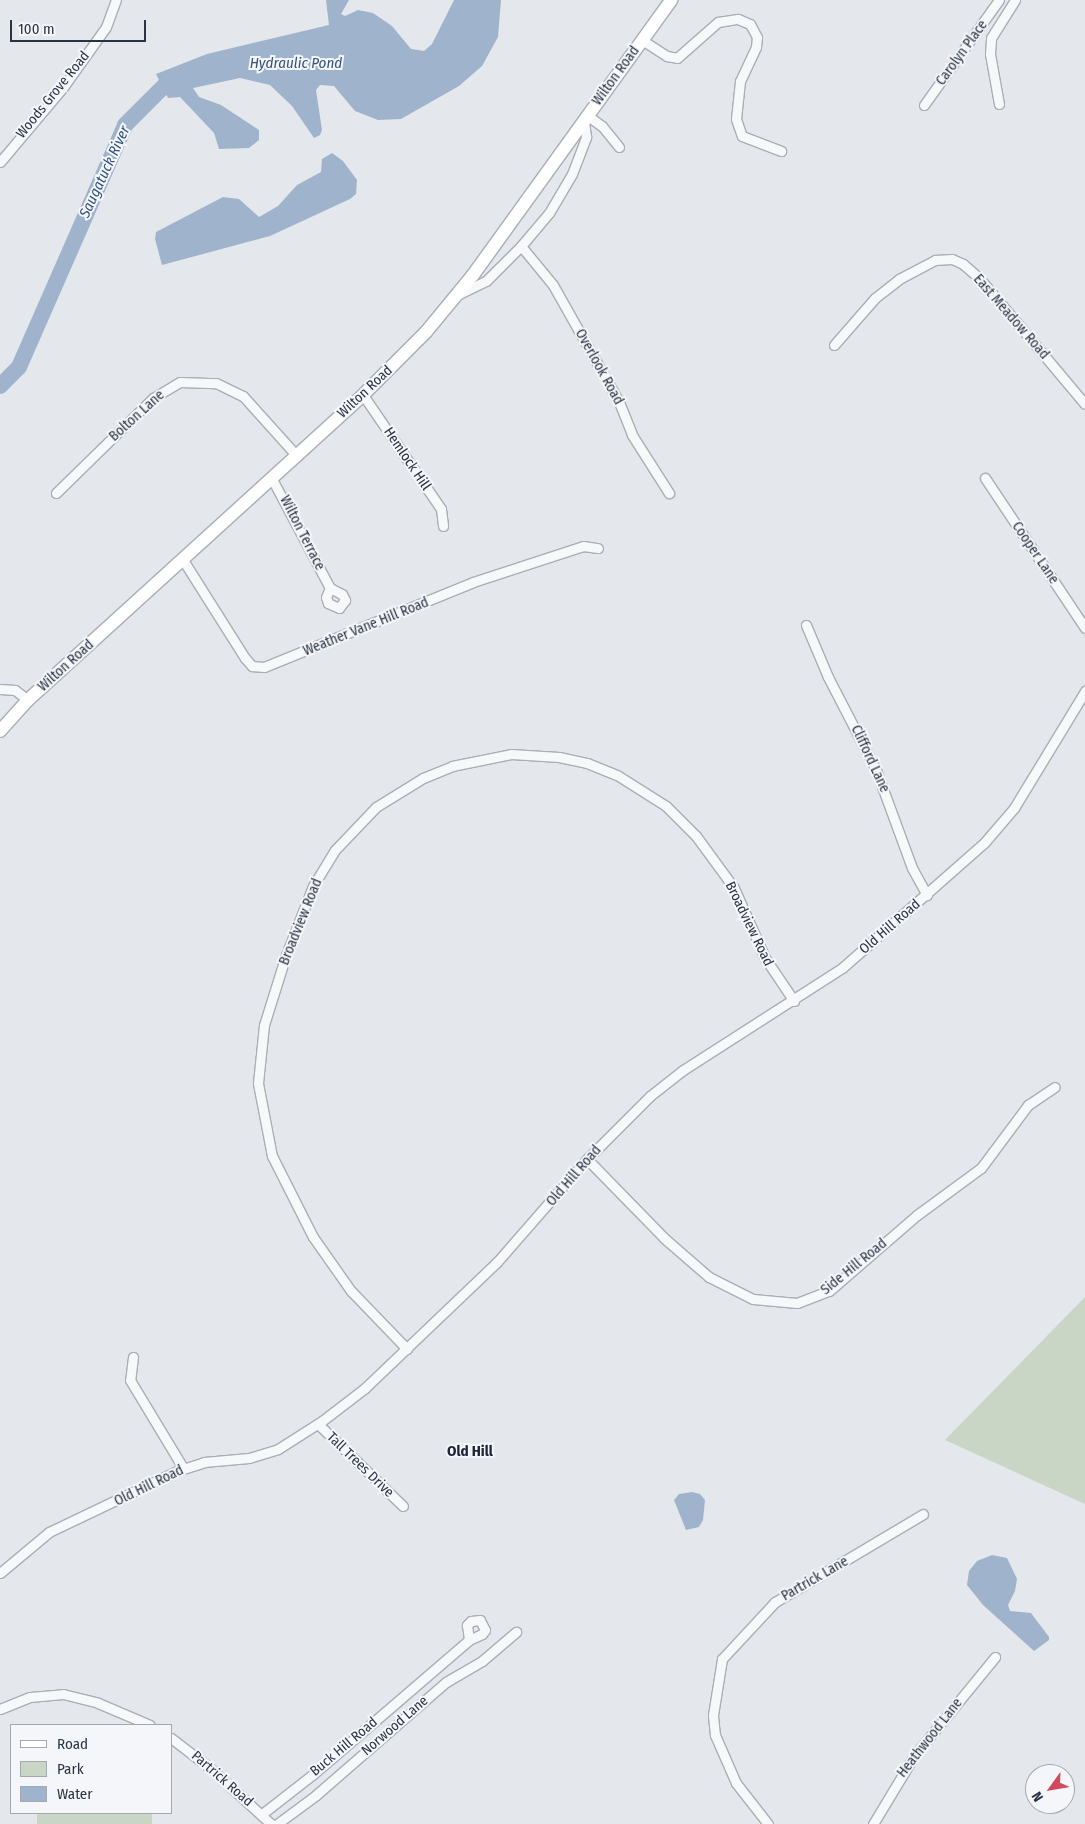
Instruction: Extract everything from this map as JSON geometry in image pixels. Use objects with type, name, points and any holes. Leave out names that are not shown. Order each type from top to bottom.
[{"type":"main road","name":"Wilton Road","points":[[0,731],[28,700],[297,456],[363,395],[420,338],[457,295],[586,119],[670,0]]},
{"type":"street","name":"Woods Grove Road","points":[[0,162],[64,86],[106,27],[116,0]]},
{"type":"street","name":"Carolyn Place","points":[[924,105],[999,0]]},
{"type":"street","points":[[999,104],[990,54],[991,38],[1015,0]]},
{"type":"street","points":[[642,40],[667,56],[678,58],[718,22],[738,19],[750,24],[756,47],[740,81],[736,119],[742,136],[781,151]]},
{"type":"street","points":[[457,295],[486,281],[521,246],[549,213],[572,174],[586,137],[586,119],[602,126],[618,147]]},
{"type":"street","name":"Overlook Road","points":[[521,246],[553,285],[619,402],[632,435],[669,493]]},
{"type":"street","name":"East Meadow Road","points":[[834,345],[873,299],[899,278],[936,260],[952,259],[963,264],[980,279],[1085,404]]},
{"type":"street","name":"Bolton Lane","points":[[56,493],[153,398],[180,382],[206,381],[234,391],[254,405],[297,456]]},
{"type":"street","name":"Hemlock Hill","points":[[363,395],[441,509],[443,526]]},
{"type":"street","name":"Cooper Lane","points":[[985,478],[1085,628]]},
{"type":"street","name":"Wilton Terrace","points":[[272,479],[330,588]]},
{"type":"street","name":"Weather Vane Hill Road","points":[[182,560],[245,658],[252,666],[264,668],[473,582],[583,546],[598,548]]},
{"type":"street","name":"Clifford Lane","points":[[806,625],[828,677],[865,746],[901,831],[915,875],[927,895]]},
{"type":"street","points":[[0,689],[15,690],[28,700]]},
{"type":"street","name":"Old Hill Road","points":[[0,1573],[50,1532],[183,1468],[213,1460],[266,1454],[318,1424],[376,1379],[517,1242],[588,1159],[671,1079],[794,1001],[853,960],[927,895],[1006,819],[1085,690]]},
{"type":"street","name":"Broadview Road","points":[[407,1349],[351,1291],[313,1237],[272,1156],[258,1083],[264,1025],[288,948],[313,886],[335,850],[376,807],[423,778],[483,758],[542,755],[586,763],[617,774],[666,806],[700,840],[734,888],[765,958],[794,1001]]},
{"type":"street","name":"Side Hill Road","points":[[588,1159],[664,1238],[709,1277],[753,1299],[797,1302],[829,1291],[917,1214],[981,1168],[1028,1105],[1055,1087]]},
{"type":"street","points":[[133,1357],[130,1380],[183,1468]]},
{"type":"street","name":"Tall Trees Drive","points":[[318,1424],[402,1506]]},
{"type":"street","name":"Partrick Lane","points":[[768,1824],[736,1783],[715,1736],[713,1715],[722,1659],[775,1602],[923,1514]]},
{"type":"street","name":"Norwood Lane","points":[[277,1824],[316,1795],[446,1682],[482,1661],[516,1632]]},
{"type":"street","name":"Buck Hill Road","points":[[262,1814],[312,1775],[469,1640]]},
{"type":"street","name":"Heathwood Lane","points":[[873,1824],[914,1756],[995,1657]]},
{"type":"street","points":[[0,1710],[35,1695],[63,1694],[98,1703],[148,1724]]},
{"type":"street","name":"Partrick Road","points":[[172,1739],[262,1814],[271,1824]]},
{"type":"green space","points":[[1085,1297],[1085,1504],[945,1440]]},
{"type":"green space","points":[[37,1814],[152,1814],[152,1824],[37,1824]]},
{"type":"water","name":"Hydraulic Pond","points":[[326,0],[349,0],[341,14],[345,16],[358,10],[373,13],[392,26],[411,49],[424,51],[432,44],[454,0],[501,0],[498,37],[482,66],[459,86],[401,119],[378,120],[355,111],[334,86],[320,85],[316,90],[322,130],[320,135],[314,138],[292,106],[270,85],[240,78],[193,88],[199,97],[221,105],[259,130],[259,140],[249,148],[219,149],[214,133],[180,97],[168,98],[156,74],[207,54],[329,25]]},
{"type":"water","points":[[332,153],[343,161],[357,180],[356,194],[350,199],[270,236],[162,265],[155,239],[156,232],[223,197],[239,199],[259,217],[278,206],[297,185],[321,172],[322,159]]},
{"type":"water","points":[[692,1492],[700,1494],[705,1500],[703,1520],[699,1527],[686,1530],[674,1500],[679,1494]]},
{"type":"water","points":[[992,1555],[1007,1558],[1017,1579],[1015,1591],[1008,1605],[1010,1611],[1031,1613],[1049,1637],[1049,1640],[1034,1651],[983,1605],[967,1585],[969,1571],[977,1561]]},
{"type":"waterway","name":"Saugatuck River","points":[[0,386],[19,367],[125,125],[172,78],[179,76]]},
{"type":"district","name":"Old Hill","points":[[470,1452]]}]
